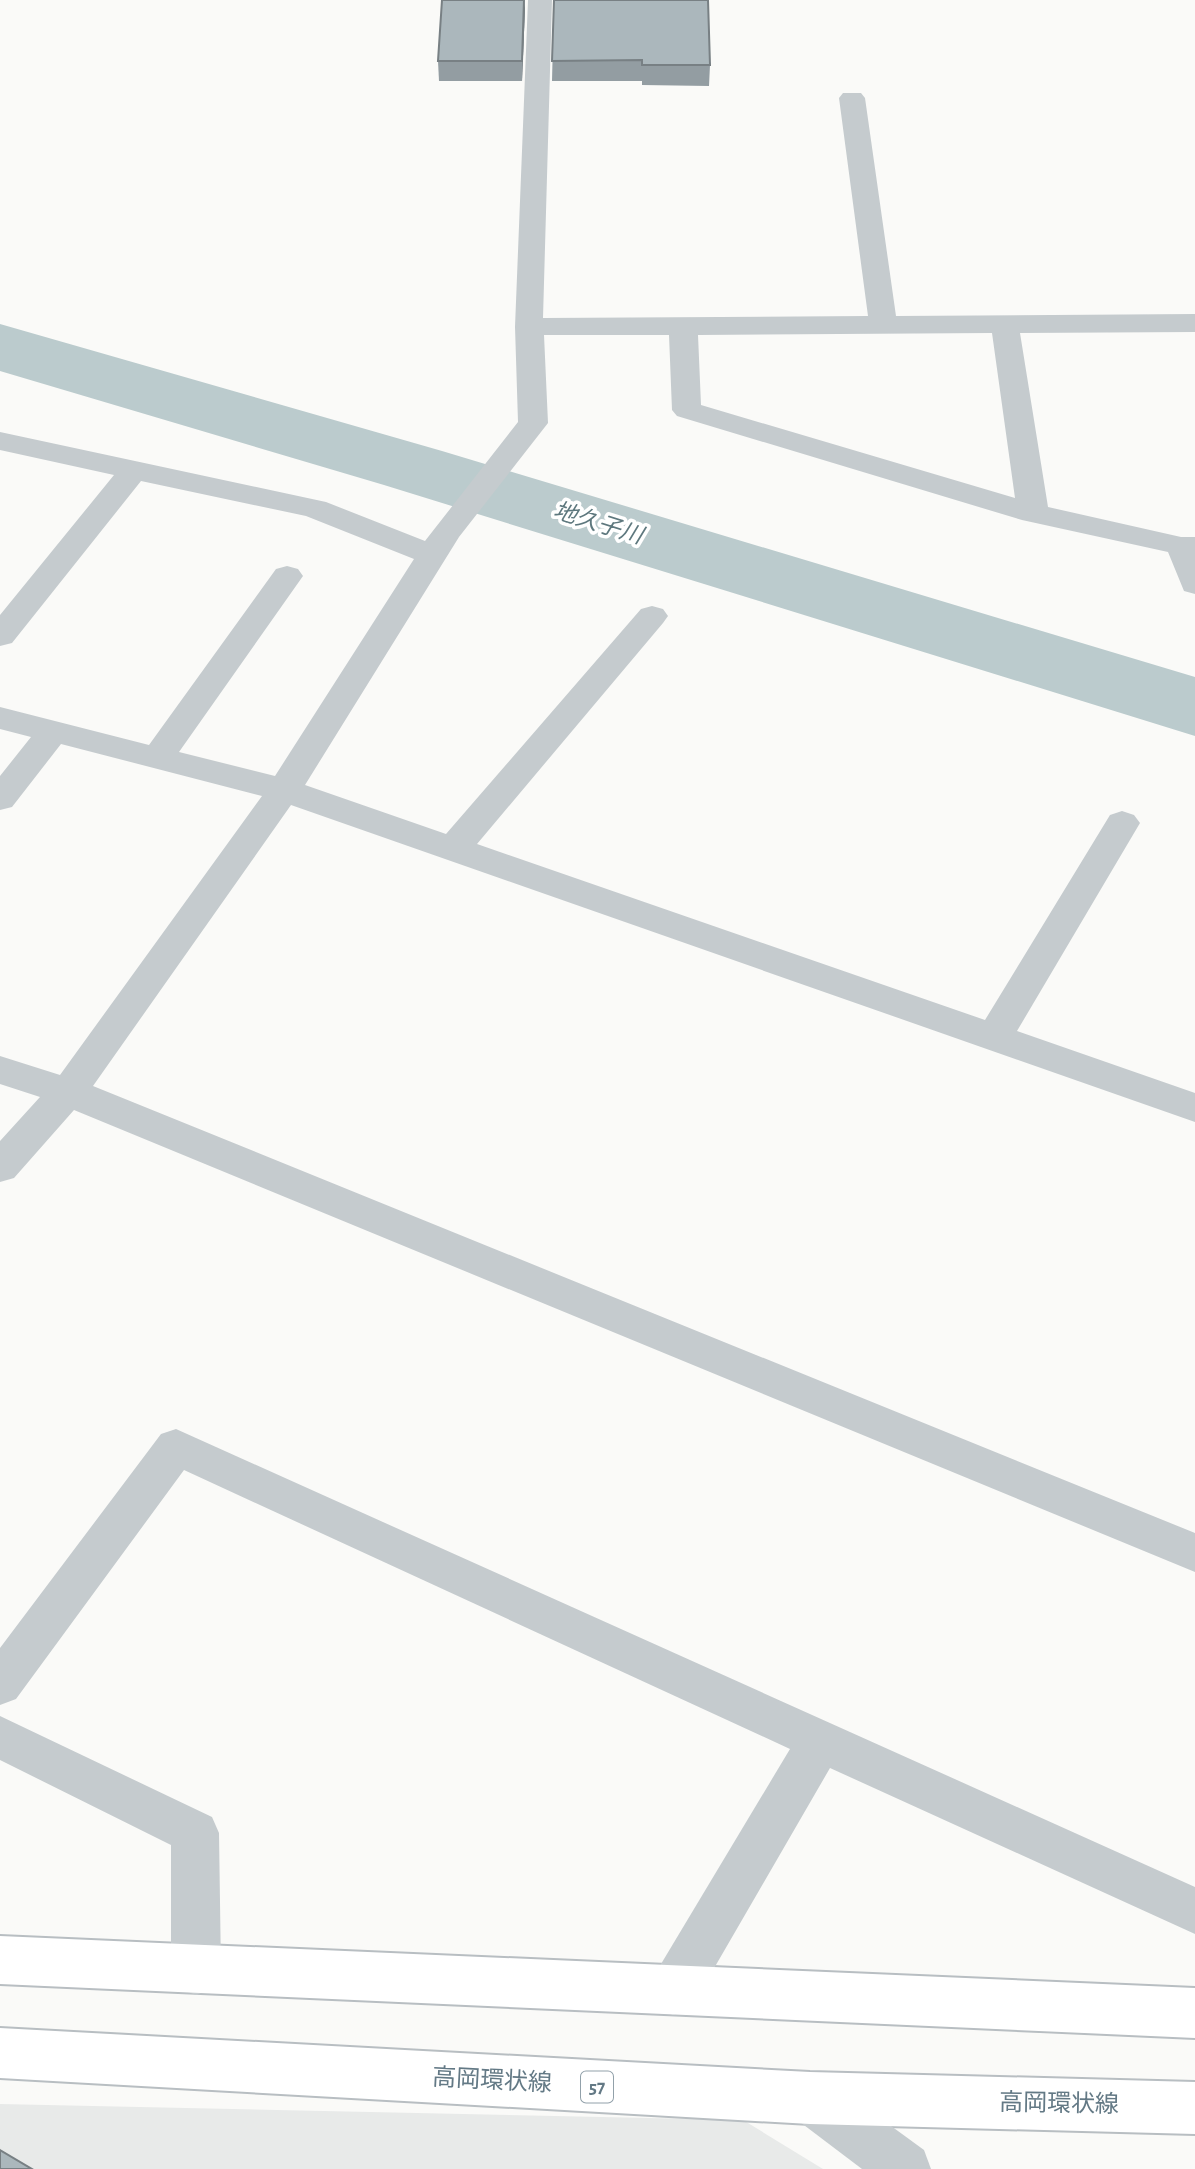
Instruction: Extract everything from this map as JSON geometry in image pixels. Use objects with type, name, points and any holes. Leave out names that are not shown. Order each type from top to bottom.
[{"type":"main road","points":[[0,1960],[196,1971],[1195,2013]]},
{"type":"main road","name":"高岡環状線","points":[[0,2053],[810,2098],[1195,2108]]},
{"type":"street","points":[[0,1167],[68,1092],[284,790],[439,544],[533,423],[529,327],[540,0]]},
{"type":"street","points":[[852,98],[883,326]]},
{"type":"street","points":[[529,327],[1195,324]]},
{"type":"street","points":[[1005,325],[1033,513]]},
{"type":"street","points":[[682,327],[687,410],[1033,513],[1188,546],[1195,584]]},
{"type":"street","points":[[0,441],[315,509],[439,544]]},
{"type":"street","points":[[0,636],[134,470]]},
{"type":"street","points":[[157,758],[287,576]]},
{"type":"street","points":[[453,849],[652,616]]},
{"type":"street","points":[[0,718],[284,790],[1195,1108]]},
{"type":"street","points":[[0,799],[53,732]]},
{"type":"street","points":[[995,1036],[1122,823]]},
{"type":"street","points":[[0,1070],[68,1092],[1195,1553]]},
{"type":"street","points":[[0,1684],[176,1447],[1195,1911]]},
{"type":"street","points":[[0,1737],[195,1833],[196,1971]]},
{"type":"street","points":[[673,1991],[820,1741]]},
{"type":"street","points":[[810,2098],[905,2169]]},
{"type":"shaded area","points":[[0,2104],[743,2120],[823,2169],[0,2169]]},
{"type":"building","points":[[442,0],[524,0],[522,61],[438,61]]},
{"type":"building","points":[[554,0],[708,0],[710,65],[642,65],[642,60],[552,61]]},
{"type":"building","points":[[0,2150],[32,2169],[0,2169]]},
{"type":"waterway","name":"地久子川","points":[[0,347],[413,468],[1195,707]]}]
